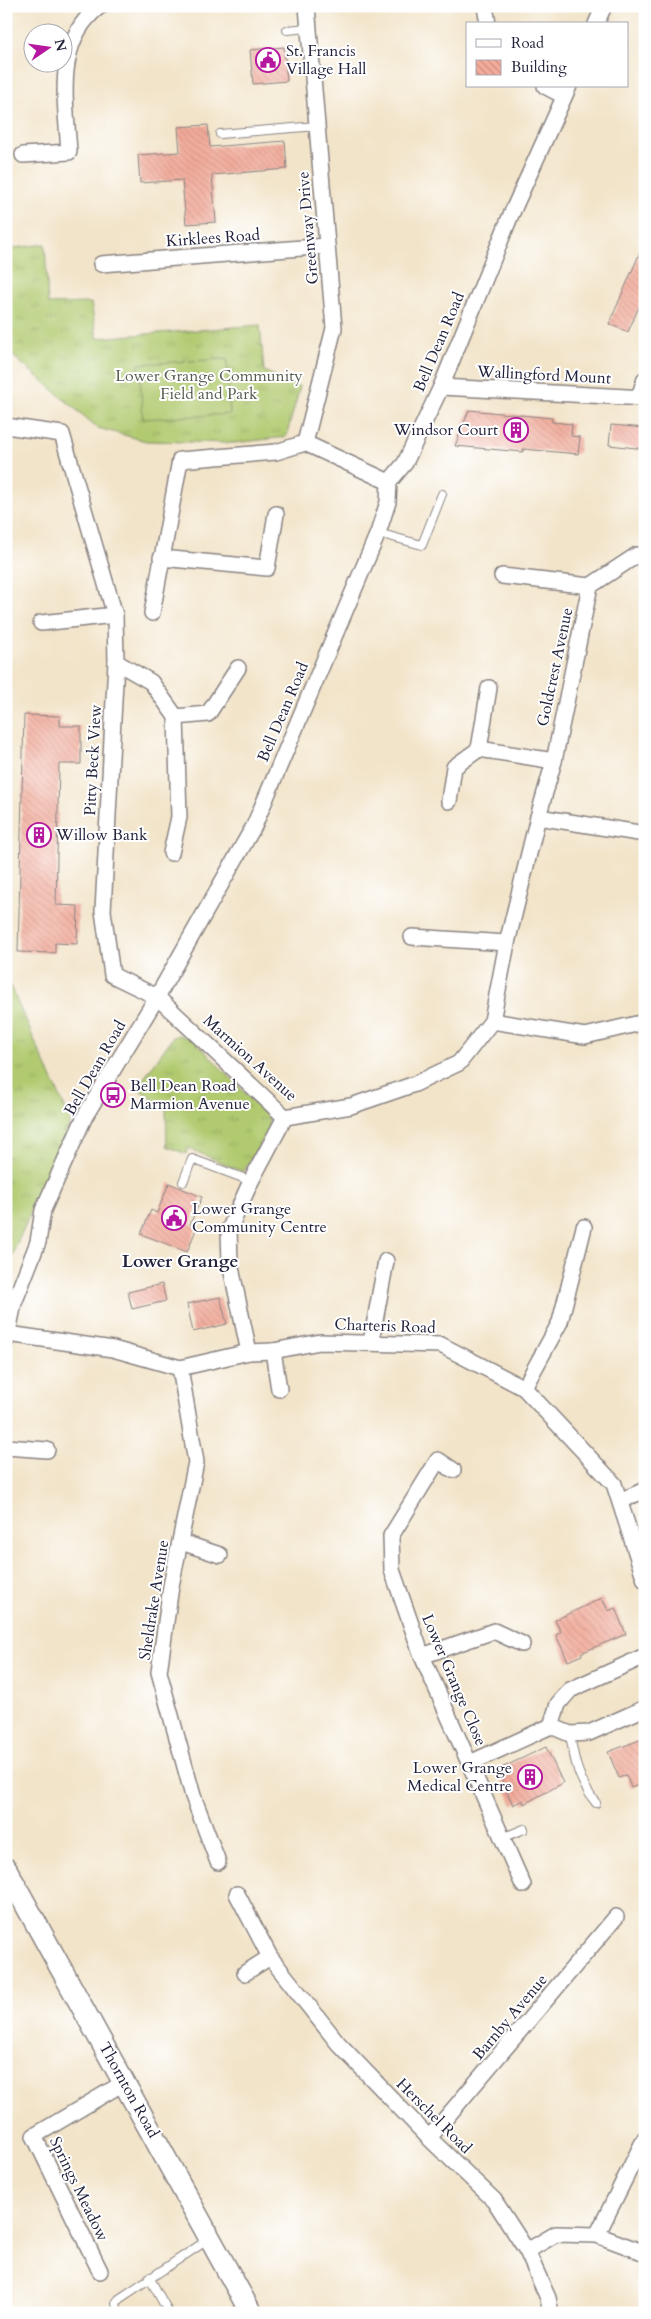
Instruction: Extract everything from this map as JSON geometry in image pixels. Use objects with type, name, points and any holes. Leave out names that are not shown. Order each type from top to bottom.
[{"type":"main road","name":"Thornton Road","points":[[6,1869],[251,2313]]},
{"type":"street","points":[[23,156],[69,152],[65,72],[69,49],[80,28],[100,6]]},
{"type":"street","name":"Greenway Drive","points":[[305,443],[334,328],[307,6]]},
{"type":"street","points":[[485,6],[488,22]]},
{"type":"street","points":[[597,22],[604,6]]},
{"type":"street","points":[[554,88],[567,91]]},
{"type":"street","name":"Bell Dean Road","points":[[7,1337],[14,1303],[38,1242],[43,1210],[85,1116],[158,998],[254,826],[378,533],[388,502],[389,482],[405,463],[441,387],[510,216],[567,91]]},
{"type":"street","name":"Kirklees Road","points":[[101,264],[326,246]]},
{"type":"street","points":[[642,397],[645,379]]},
{"type":"street","name":"Wallingford Mount","points":[[441,387],[642,397]]},
{"type":"street","name":"Pitty Beck View","points":[[6,426],[62,434],[115,616],[116,662],[103,910],[112,975],[158,998]]},
{"type":"street","points":[[152,613],[180,460],[276,452],[305,443],[389,482]]},
{"type":"street","points":[[162,558],[267,568],[276,514]]},
{"type":"street","points":[[502,576],[590,586],[637,555],[645,556]]},
{"type":"street","name":"Goldcrest Avenue","points":[[538,817],[554,761],[590,586]]},
{"type":"street","points":[[41,623],[115,616]]},
{"type":"street","points":[[116,662],[151,682],[176,717],[179,817],[171,853]]},
{"type":"street","points":[[176,717],[208,714],[238,668]]},
{"type":"street","points":[[479,749],[489,688]]},
{"type":"street","points":[[449,801],[454,767],[479,749],[554,761]]},
{"type":"street","points":[[538,817],[645,834]]},
{"type":"street","name":"Marmion Avenue","points":[[158,998],[285,1117],[351,1106],[414,1084],[460,1063],[492,1021],[507,943],[538,817]]},
{"type":"street","points":[[412,937],[507,943]]},
{"type":"street","points":[[492,1021],[585,1036],[645,1022]]},
{"type":"street","points":[[250,1352],[230,1264],[229,1230],[251,1181],[285,1117]]},
{"type":"street","points":[[524,1388],[560,1322],[584,1227]]},
{"type":"street","points":[[371,1342],[386,1260]]},
{"type":"street","name":"Charteris Road","points":[[7,1337],[113,1349],[180,1368],[250,1352],[273,1352],[320,1342],[441,1345],[524,1388],[614,1484],[645,1580]]},
{"type":"street","points":[[273,1352],[279,1389]]},
{"type":"street","name":"Sheldrake Avenue","points":[[180,1368],[196,1462],[171,1586],[159,1672],[193,1796],[218,1862]]},
{"type":"street","points":[[6,1447],[47,1450]]},
{"type":"street","name":"Lower Grange Close","points":[[453,1470],[438,1460],[391,1536],[392,1570],[422,1656],[523,1885]]},
{"type":"street","points":[[620,1501],[645,1490]]},
{"type":"street","points":[[181,1542],[220,1555]]},
{"type":"street","points":[[422,1656],[494,1631],[522,1644]]},
{"type":"street","points":[[552,1726],[558,1704],[570,1690],[645,1656]]},
{"type":"street","points":[[470,1763],[552,1726],[570,1734],[589,1733],[645,1708]]},
{"type":"street","name":"Herschel Road","points":[[237,1894],[270,1957],[338,2043],[429,2138],[494,2200],[527,2251],[548,2298],[551,2313]]},
{"type":"street","name":"Barnby Avenue","points":[[429,2138],[616,1918]]},
{"type":"street","points":[[245,1973],[270,1957]]},
{"type":"street","name":"Springs Meadow","points":[[100,2271],[34,2136],[125,2082]]},
{"type":"street","points":[[597,2235],[645,2138]]},
{"type":"street","points":[[527,2251],[556,2234],[597,2235],[645,2253]]},
{"type":"lane","points":[[287,30],[309,28]]},
{"type":"lane","points":[[220,134],[317,126]]},
{"type":"lane","points":[[378,533],[422,545],[442,494]]},
{"type":"lane","points":[[184,1182],[192,1158],[251,1181]]},
{"type":"lane","points":[[570,1734],[574,1762],[585,1789],[596,1803]]},
{"type":"lane","points":[[502,1838],[524,1829]]},
{"type":"lane","points":[[118,2313],[116,2303],[118,2299],[211,2238]]},
{"type":"lane","points":[[149,2277],[170,2313]]},
{"type":"green space","name":"Lower Grange Community Field and Park","points":[[45,244],[48,304],[91,303],[97,338],[260,325],[264,371],[300,387],[286,437],[234,443],[146,441],[98,428],[6,350],[6,249]]},
{"type":"green space","points":[[227,359],[230,414],[143,419],[139,364]]},
{"type":"green space","points":[[6,977],[71,1121],[15,1248],[6,1280]]},
{"type":"green space","points":[[178,1035],[196,1042],[269,1118],[268,1131],[243,1172],[188,1148],[186,1154],[167,1146],[166,1109],[137,1088],[173,1037]]},
{"type":"building","name":"St. Francis Village Hall","points":[[284,47],[287,81],[253,84],[250,50]]},
{"type":"building","points":[[208,125],[210,147],[285,141],[287,169],[212,175],[216,222],[186,224],[182,180],[140,183],[138,155],[180,152],[178,127]]},
{"type":"building","points":[[645,241],[645,293],[628,332],[609,324]]},
{"type":"building","name":"Windsor Court","points":[[469,410],[552,418],[552,422],[572,424],[571,436],[580,437],[578,454],[523,449],[523,452],[455,446]]},
{"type":"building","points":[[611,425],[645,428],[645,449],[609,445]]},
{"type":"building","name":"Willow Bank","points":[[24,715],[60,716],[60,726],[81,726],[81,764],[59,764],[56,905],[78,906],[77,944],[55,943],[55,953],[18,952]]},
{"type":"building","name":"Lower Grange Community Centre","points":[[169,1183],[202,1197],[190,1224],[197,1227],[187,1252],[141,1234],[151,1210],[157,1213]]},
{"type":"building","points":[[162,1284],[166,1301],[132,1309],[128,1292]]},
{"type":"building","points":[[220,1297],[227,1324],[193,1332],[187,1304]]},
{"type":"building","points":[[602,1598],[608,1611],[615,1608],[626,1634],[581,1653],[582,1655],[568,1661],[556,1635],[561,1632],[555,1620]]},
{"type":"building","points":[[645,1738],[645,1783],[631,1788],[626,1775],[619,1778],[608,1752]]},
{"type":"building","name":"Lower Grange Medical Centre","points":[[546,1747],[563,1783],[524,1804],[523,1800],[513,1805],[497,1770]]},
{"type":"place","name":"St. Francis Village Hall","points":[[268,60]]},
{"type":"place","name":"Windsor Court","points":[[516,430]]},
{"type":"place","name":"Willow Bank","points":[[39,835]]},
{"type":"place","name":"Bell Dean Road Marmion Avenue","points":[[113,1095]]},
{"type":"place","name":"Lower Grange Community Centre","points":[[174,1218]]},
{"type":"place","name":"Lower Grange Medical Centre","points":[[530,1777]]},
{"type":"district","name":"Lower Grange","points":[[180,1261]]}]
